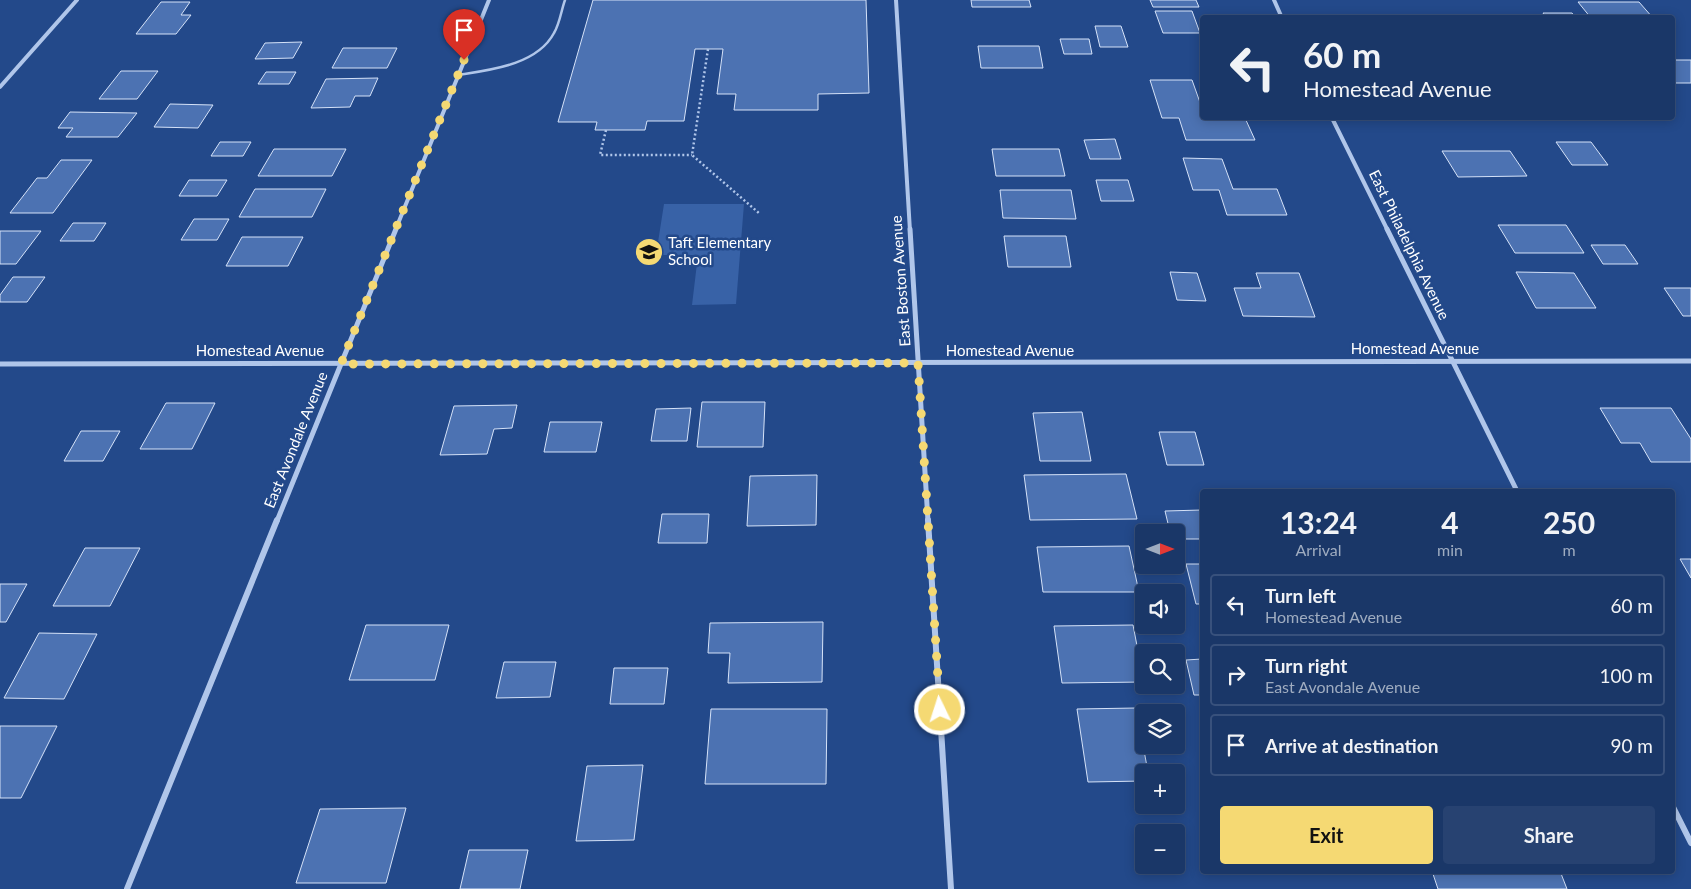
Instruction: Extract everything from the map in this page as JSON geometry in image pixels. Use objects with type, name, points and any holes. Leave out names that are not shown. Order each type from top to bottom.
[{"type":"street","points":[[0,86],[76,0]]},
{"type":"street","name":"East Avondale Avenue","points":[[126,889],[489,0]]},
{"type":"street","name":"East Boston Avenue","points":[[896,0],[951,889]]},
{"type":"street","points":[[1274,0],[1281,15]]},
{"type":"street","name":"East Philadelphia Avenue","points":[[1333,120],[1516,489]]},
{"type":"street","name":"Homestead Avenue","points":[[0,364],[1691,361]]},
{"type":"street","points":[[1675,811],[1691,842]]},
{"type":"lane","points":[[458,75],[497,68],[521,60],[540,48],[554,35],[565,0]]},
{"type":"path","points":[[692,155],[708,49]]},
{"type":"path","points":[[606,130],[600,155],[692,155],[760,214]]},
{"type":"shaded area","points":[[664,204],[744,204],[736,304],[692,305],[698,255],[656,255]]},
{"type":"building","points":[[593,0],[866,0],[869,93],[818,94],[818,110],[734,110],[736,94],[717,94],[723,49],[695,49],[684,121],[647,121],[645,130],[595,130],[597,122],[558,122]]},
{"type":"building","points":[[971,0],[1029,0],[1031,7],[972,7]]},
{"type":"building","points":[[1150,0],[1196,0],[1199,7],[1153,7]]},
{"type":"building","points":[[161,2],[190,2],[181,15],[191,15],[176,34],[136,34]]},
{"type":"building","points":[[1578,2],[1639,2],[1650,15],[1589,15]]},
{"type":"building","points":[[1155,11],[1192,11],[1200,33],[1163,33]]},
{"type":"building","points":[[1543,13],[1572,13],[1574,15],[1544,15]]},
{"type":"building","points":[[1095,26],[1121,26],[1128,47],[1100,47]]},
{"type":"building","points":[[1060,39],[1089,39],[1092,54],[1064,54]]},
{"type":"building","points":[[302,42],[293,58],[255,59],[265,43]]},
{"type":"building","points":[[978,46],[1039,46],[1043,68],[981,68]]},
{"type":"building","points":[[343,48],[397,48],[387,68],[332,68]]},
{"type":"building","points":[[1675,60],[1691,60],[1691,83],[1676,83]]},
{"type":"building","points":[[121,71],[158,71],[137,99],[99,99]]},
{"type":"building","points":[[266,72],[296,72],[289,84],[258,84]]},
{"type":"building","points":[[378,78],[370,96],[355,96],[350,107],[311,108],[326,79]]},
{"type":"building","points":[[1150,80],[1192,80],[1200,102],[1200,120],[1246,120],[1255,140],[1186,140],[1179,118],[1162,118]]},
{"type":"building","points":[[170,104],[213,105],[198,128],[154,127]]},
{"type":"building","points":[[70,112],[137,113],[118,137],[66,137],[73,128],[58,128]]},
{"type":"building","points":[[1115,139],[1121,159],[1090,159],[1084,140]]},
{"type":"building","points":[[220,142],[251,142],[243,156],[211,156]]},
{"type":"building","points":[[1556,142],[1591,142],[1608,165],[1572,165]]},
{"type":"building","points":[[274,149],[346,149],[332,176],[258,176]]},
{"type":"building","points":[[992,149],[1059,149],[1065,176],[996,176]]},
{"type":"building","points":[[1442,151],[1510,151],[1527,176],[1458,177]]},
{"type":"building","points":[[1183,158],[1222,159],[1233,189],[1277,189],[1287,215],[1227,215],[1219,190],[1193,190]]},
{"type":"building","points":[[61,160],[92,160],[53,213],[10,213],[37,178],[47,178]]},
{"type":"building","points":[[189,180],[227,180],[217,196],[179,196]]},
{"type":"building","points":[[1096,180],[1128,180],[1134,201],[1101,201]]},
{"type":"building","points":[[255,189],[326,189],[312,217],[239,217]]},
{"type":"building","points":[[1000,190],[1071,190],[1076,219],[1003,218]]},
{"type":"building","points":[[194,219],[229,219],[217,240],[181,240]]},
{"type":"building","points":[[73,223],[106,223],[94,241],[60,241]]},
{"type":"building","points":[[1498,225],[1566,225],[1584,253],[1515,253]]},
{"type":"building","points":[[0,231],[41,231],[16,264],[0,264]]},
{"type":"building","points":[[1004,236],[1066,236],[1071,267],[1008,267]]},
{"type":"building","points":[[242,237],[303,237],[288,266],[226,266]]},
{"type":"building","points":[[1591,245],[1625,245],[1638,264],[1603,264]]},
{"type":"building","points":[[1170,272],[1197,273],[1206,301],[1177,300]]},
{"type":"building","points":[[1516,272],[1574,273],[1596,308],[1536,308]]},
{"type":"building","points":[[1256,273],[1299,273],[1315,317],[1243,316],[1234,288],[1261,288]]},
{"type":"building","points":[[13,277],[45,277],[27,302],[0,302],[0,295]]},
{"type":"building","points":[[1664,288],[1691,288],[1691,316],[1683,316]]},
{"type":"building","points":[[702,402],[765,402],[763,447],[697,447]]},
{"type":"building","points":[[166,403],[215,403],[192,449],[140,449]]},
{"type":"building","points":[[517,405],[512,428],[494,429],[487,454],[440,455],[454,406]]},
{"type":"building","points":[[691,408],[687,441],[651,441],[656,409]]},
{"type":"building","points":[[1600,408],[1671,408],[1691,439],[1691,462],[1651,462],[1640,443],[1621,443]]},
{"type":"building","points":[[1082,412],[1091,461],[1040,461],[1033,413]]},
{"type":"building","points":[[550,422],[602,422],[596,452],[544,452]]},
{"type":"building","points":[[81,431],[120,431],[103,461],[64,461]]},
{"type":"building","points":[[1159,432],[1195,432],[1204,465],[1167,465]]},
{"type":"building","points":[[1126,474],[1137,519],[1030,520],[1024,475]]},
{"type":"building","points":[[817,475],[816,525],[747,526],[750,476]]},
{"type":"building","points":[[1200,510],[1200,539],[1185,539],[1185,524],[1168,524],[1165,511]]},
{"type":"building","points":[[662,514],[709,514],[707,543],[658,543]]},
{"type":"building","points":[[1129,546],[1137,584],[1135,584],[1135,592],[1043,592],[1037,547]]},
{"type":"building","points":[[85,548],[140,548],[110,606],[53,606]]},
{"type":"building","points":[[1680,559],[1691,559],[1691,578]]},
{"type":"building","points":[[1186,564],[1200,564],[1200,604],[1196,604]]},
{"type":"building","points":[[0,584],[27,584],[6,622],[0,622]]},
{"type":"building","points":[[823,622],[822,682],[728,683],[730,653],[708,653],[710,623]]},
{"type":"building","points":[[366,625],[449,625],[435,680],[349,680]]},
{"type":"building","points":[[1133,625],[1137,644],[1135,644],[1135,682],[1062,683],[1054,626]]},
{"type":"building","points":[[39,633],[97,634],[64,699],[4,698]]},
{"type":"building","points":[[1200,659],[1200,695],[1194,695],[1186,660]]},
{"type":"building","points":[[504,662],[556,662],[550,697],[496,698]]},
{"type":"building","points":[[614,668],[668,668],[664,704],[610,704]]},
{"type":"building","points":[[1135,708],[1135,754],[1145,754],[1146,764],[1135,764],[1135,781],[1088,782],[1077,709]]},
{"type":"building","points":[[711,709],[827,709],[826,784],[705,784]]},
{"type":"building","points":[[0,726],[57,726],[21,798],[0,798]]},
{"type":"building","points":[[643,765],[634,840],[576,841],[587,766]]},
{"type":"building","points":[[406,808],[386,883],[296,883],[320,809]]},
{"type":"building","points":[[469,850],[528,850],[520,889],[460,889]]},
{"type":"building","points":[[1433,874],[1561,874],[1567,889],[1438,889]]},
{"type":"place","name":"Taft Elementary School","points":[[649,252]]},
{"type":"route","points":[[464,60],[341,364],[918,363],[940,710]]}]
